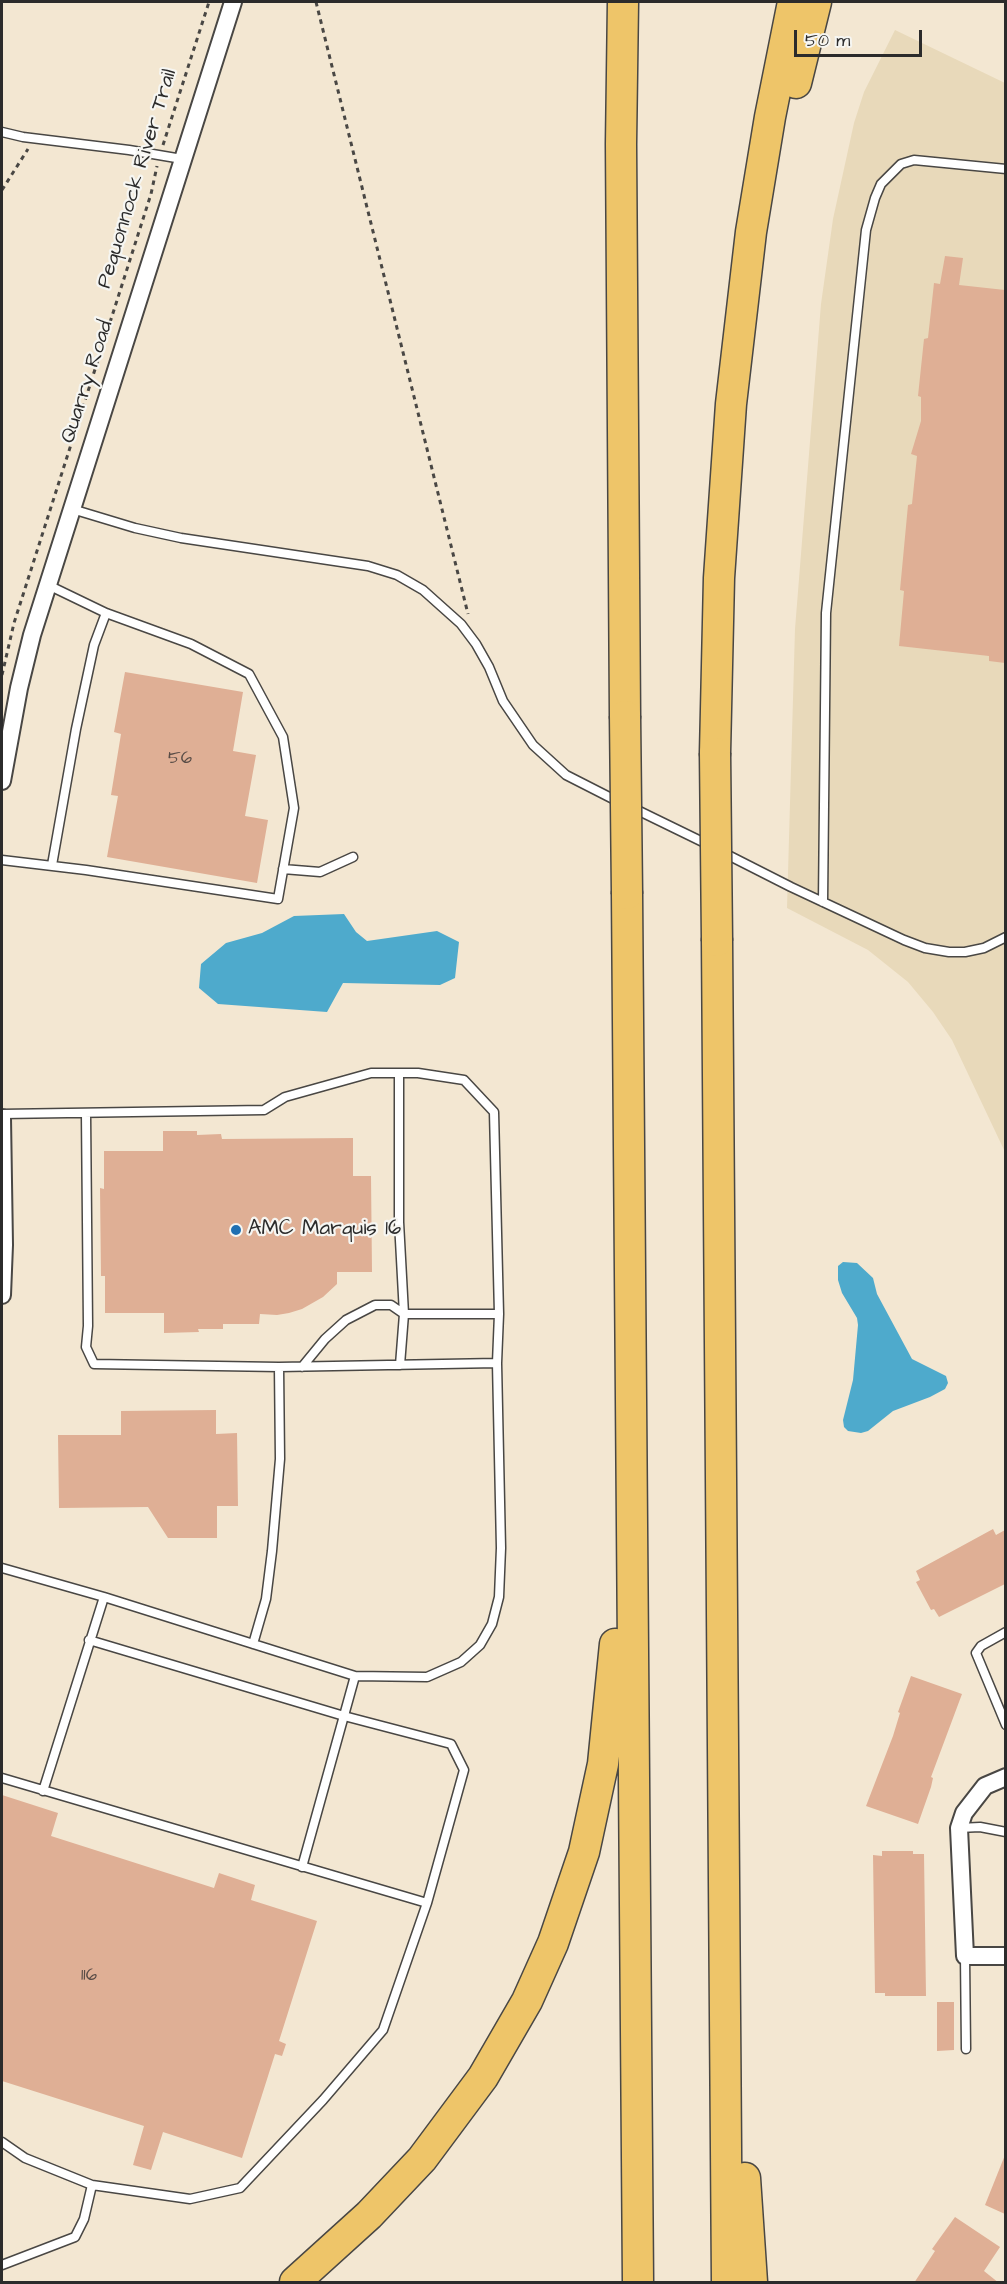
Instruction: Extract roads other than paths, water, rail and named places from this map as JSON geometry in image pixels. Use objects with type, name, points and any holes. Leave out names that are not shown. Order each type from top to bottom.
[{"type":"highway","points":[[604,2],[606,59],[621,202]]},
{"type":"highway","points":[[623,2],[621,202],[638,2283]]},
{"type":"highway","points":[[727,2283],[715,753],[719,578],[731,404],[743,289],[758,185],[793,2]]},
{"type":"highway","points":[[731,404],[792,103],[816,2]]},
{"type":"highway","points":[[295,2283],[400,2183],[445,2131],[483,2077],[512,2029],[553,1943],[584,1852],[603,1764],[610,1707],[631,1445]]},
{"type":"highway","points":[[724,1900],[752,2283]]},
{"type":"street","name":"Quarry Road","points":[[2,781],[19,688],[47,584],[233,2]]},
{"type":"street","points":[[2,1116],[4,1245],[2,1295]]},
{"type":"street","points":[[1005,1777],[985,1786],[964,1813],[959,1828],[965,1956],[1005,1956]]},
{"type":"lane","points":[[2,132],[35,139],[182,159]]},
{"type":"lane","points":[[823,902],[826,613],[866,230],[881,184],[901,164],[914,160],[1005,169]]},
{"type":"lane","points":[[71,508],[135,528],[181,538],[368,566],[397,575],[423,590],[461,624],[476,644],[503,701],[517,724],[533,745],[566,775],[823,902],[925,948],[965,952],[984,948],[1005,937]]},
{"type":"lane","points":[[2,860],[52,865],[278,899],[294,808],[283,737],[249,674],[191,644],[106,613],[47,584]]},
{"type":"lane","points":[[52,865],[78,718],[94,645],[106,613]]},
{"type":"lane","points":[[283,870],[320,872],[353,857]]},
{"type":"lane","points":[[2,1116],[264,1110],[285,1097],[371,1073],[418,1072],[464,1080],[494,1112],[501,1548],[498,1597],[492,1624],[480,1645],[461,1662],[427,1677],[356,1676],[104,1597],[2,1568]]},
{"type":"lane","points":[[399,1073],[399,1222],[404,1314],[400,1365]]},
{"type":"lane","points":[[86,1114],[88,1326],[86,1347],[94,1364],[302,1367],[497,1363]]},
{"type":"lane","points":[[302,1367],[325,1339],[346,1320],[375,1305],[391,1305],[404,1314],[499,1314]]},
{"type":"lane","points":[[253,1644],[266,1599],[272,1551],[280,1459],[279,1367]]},
{"type":"lane","points":[[43,1791],[104,1597]]},
{"type":"lane","points":[[1005,1632],[981,1646],[976,1653],[1005,1725]]},
{"type":"lane","points":[[2,2142],[25,2158],[92,2185],[190,2199],[240,2188],[323,2100],[383,2030],[427,1903],[464,1770],[451,1744],[344,1716],[89,1640]]},
{"type":"lane","points":[[302,1867],[356,1676]]},
{"type":"lane","points":[[996,1701],[1005,1695]]},
{"type":"lane","points":[[2,1779],[427,1903]]},
{"type":"lane","points":[[959,1828],[980,1827],[1005,1832]]},
{"type":"lane","points":[[965,1956],[966,2049]]},
{"type":"lane","points":[[2,2265],[75,2237],[84,2219],[92,2185]]},
{"type":"water","points":[[344,914],[356,932],[367,941],[437,931],[459,942],[455,978],[440,985],[343,983],[327,1012],[218,1004],[199,988],[201,964],[226,943],[262,933],[294,916]]},
{"type":"water","points":[[843,1262],[857,1263],[873,1278],[877,1294],[912,1359],[946,1376],[948,1383],[945,1389],[893,1411],[868,1431],[861,1433],[848,1431],[844,1427],[843,1420],[853,1380],[858,1325],[857,1318],[842,1293],[838,1280],[838,1266]]},
{"type":"place","name":"AMC Marquis 16","points":[[236,1230]]}]
